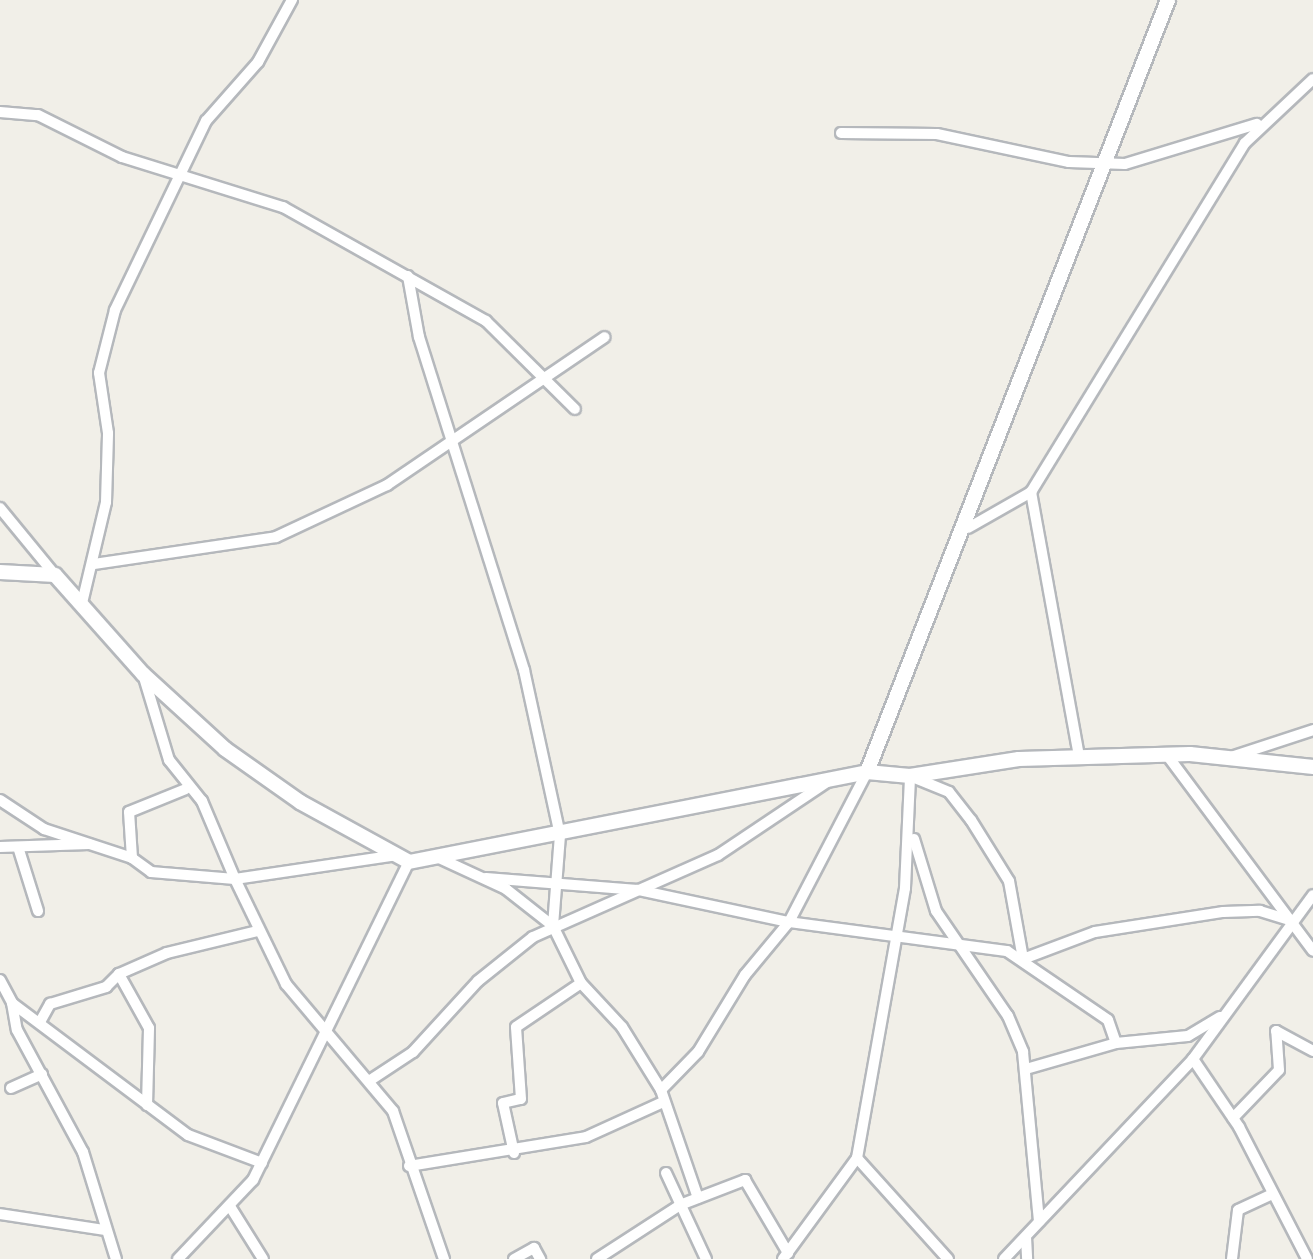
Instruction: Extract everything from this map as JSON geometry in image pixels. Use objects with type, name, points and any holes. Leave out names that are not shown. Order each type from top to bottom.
[{"type":"street","points":[[82,603],[94,564],[108,433],[99,373],[115,310],[206,121],[258,62],[292,0]]},
{"type":"street","points":[[661,1090],[698,1052],[745,975],[789,922],[867,772],[968,528],[1103,164],[1168,0]]},
{"type":"street","points":[[968,528],[1031,492],[1257,124],[1313,79]]},
{"type":"street","points":[[0,112],[38,115],[122,157],[182,171],[283,207],[486,321],[551,379],[575,409]]},
{"type":"street","points":[[841,133],[937,134],[1103,164],[1257,124]]},
{"type":"street","points":[[408,276],[419,337],[524,670],[560,835],[561,884],[553,926]]},
{"type":"street","points":[[94,564],[276,537],[387,485],[452,439],[551,379],[605,337]]},
{"type":"street","points":[[1031,492],[1079,757]]},
{"type":"street","points":[[0,508],[143,674],[237,758],[403,858]]},
{"type":"street","points":[[0,572],[55,575]]},
{"type":"street","points":[[143,674],[162,744],[186,789],[202,801],[257,931],[286,984],[332,1031],[393,1111],[409,1166],[444,1259]]},
{"type":"street","points":[[1230,757],[1313,730]]},
{"type":"street","points":[[1167,755],[1313,951]]},
{"type":"street","points":[[0,800],[44,829],[132,858],[151,872],[235,879],[403,858],[439,858],[867,772],[910,776],[1079,757],[1167,755],[1230,757],[1313,767]]},
{"type":"street","points":[[910,776],[912,821],[924,879],[953,939],[1008,1016],[1026,1069],[1039,1221]]},
{"type":"street","points":[[910,776],[949,792],[971,820],[1009,881],[1023,959]]},
{"type":"street","points":[[369,1081],[413,1052],[504,959],[553,926],[718,855],[832,778]]},
{"type":"street","points":[[132,858],[129,812],[186,789]]},
{"type":"street","points":[[597,1259],[680,1205],[745,1180],[786,1256],[857,1158],[912,821]]},
{"type":"street","points":[[0,847],[19,850],[97,844]]},
{"type":"street","points":[[19,850],[38,911]]},
{"type":"street","points":[[178,1259],[231,1208],[262,1163],[332,1031],[403,858]]},
{"type":"street","points":[[439,858],[486,878],[553,926],[581,983],[622,1027],[661,1090],[698,1198]]},
{"type":"street","points":[[486,878],[638,890],[789,922],[893,937],[953,939],[1023,959],[1108,1020],[1116,1043]]},
{"type":"street","points":[[1004,1259],[1193,1059],[1220,1017],[1313,895]]},
{"type":"street","points":[[1023,959],[1095,932],[1223,912],[1260,911],[1293,921]]},
{"type":"street","points":[[40,1022],[50,1004],[106,987],[119,974],[167,953],[257,931]]},
{"type":"street","points":[[119,974],[149,1028],[147,1105]]},
{"type":"street","points":[[0,980],[12,1003],[17,1030],[83,1152],[104,1230],[116,1259]]},
{"type":"street","points":[[514,1153],[503,1103],[521,1099],[516,1027],[581,983]]},
{"type":"street","points":[[12,1003],[188,1135],[262,1163]]},
{"type":"street","points":[[1026,1069],[1116,1043],[1188,1036],[1220,1017]]},
{"type":"street","points":[[1233,1118],[1279,1070],[1276,1031],[1313,1051]]},
{"type":"street","points":[[1193,1059],[1233,1118],[1307,1259]]},
{"type":"street","points":[[11,1088],[42,1074]]},
{"type":"street","points":[[409,1166],[514,1153],[586,1137],[663,1102]]},
{"type":"street","points":[[857,1158],[948,1259]]},
{"type":"street","points":[[666,1173],[706,1259]]},
{"type":"street","points":[[1232,1259],[1238,1210],[1272,1194]]},
{"type":"street","points":[[231,1208],[263,1259]]},
{"type":"street","points":[[0,1214],[104,1230]]},
{"type":"street","points":[[1026,1237],[1027,1259]]},
{"type":"street","points":[[514,1259],[534,1248],[540,1259]]}]
